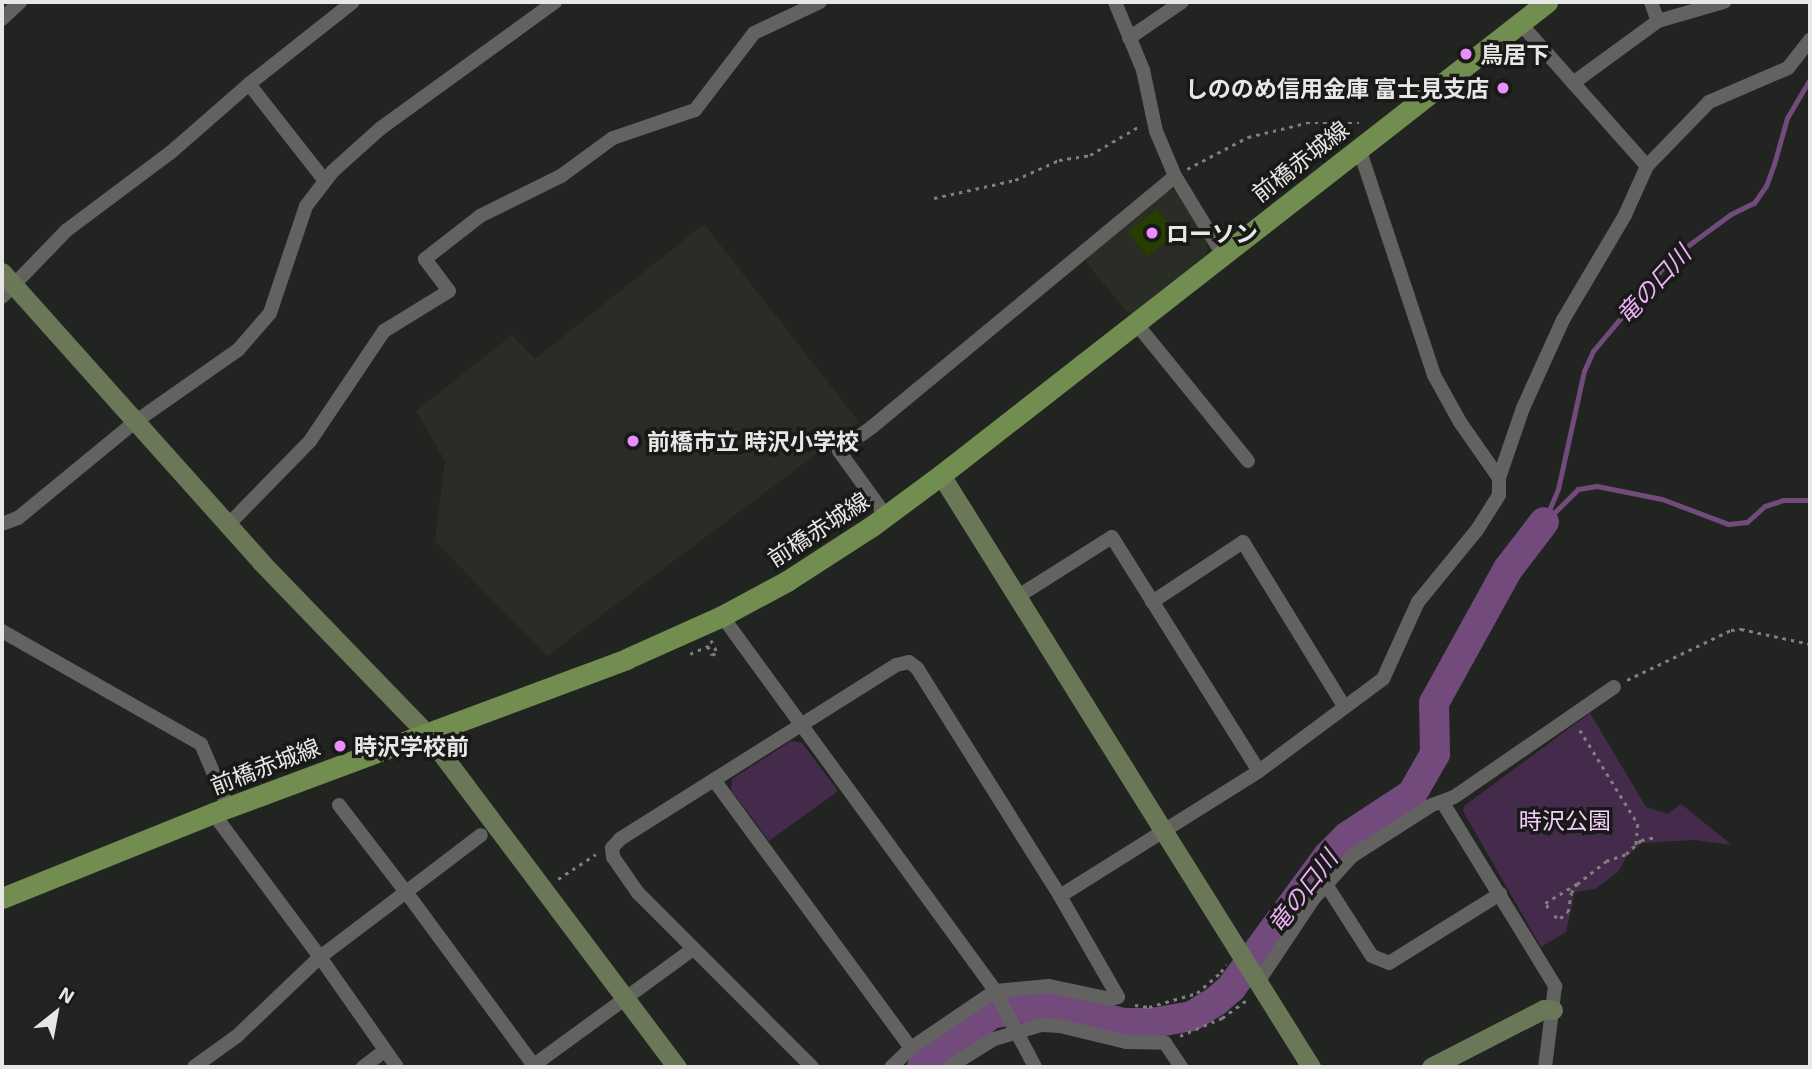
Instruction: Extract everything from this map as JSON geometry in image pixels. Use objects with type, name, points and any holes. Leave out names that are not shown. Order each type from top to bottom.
[{"type":"main road","name":"前橋赤城線","points":[[2,898],[220,810],[626,659],[722,617],[787,581],[886,516],[941,475],[1547,2]]},
{"type":"street","points":[[2,19],[20,2]]},
{"type":"street","points":[[353,2],[249,84],[170,153],[66,230],[5,285],[426,733],[677,1067]]},
{"type":"street","points":[[2,524],[18,518],[135,422],[238,350],[270,313],[306,206],[325,181],[381,128],[555,2]]},
{"type":"street","points":[[228,525],[310,441],[384,331],[449,291],[425,259],[480,216],[561,176],[613,138],[695,110],[754,33],[820,2]]},
{"type":"street","points":[[1115,2],[1143,70],[1153,118],[1175,176],[1223,255]]},
{"type":"street","points":[[1129,38],[1182,2]]},
{"type":"street","points":[[1651,2],[1658,21]]},
{"type":"street","points":[[1573,83],[1658,21],[1724,2]]},
{"type":"street","points":[[1520,23],[1647,166]]},
{"type":"street","points":[[1060,895],[1259,771],[1384,679],[1418,602],[1477,530],[1499,495],[1499,478],[1523,408],[1563,320],[1625,215],[1647,166],[1710,102],[1788,68],[1810,40]]},
{"type":"street","points":[[249,84],[325,181]]},
{"type":"street","points":[[1359,148],[1434,374],[1460,422],[1499,478]]},
{"type":"street","points":[[886,516],[839,451],[872,428],[1175,176]]},
{"type":"street","points":[[1135,322],[1248,461]]},
{"type":"street","points":[[941,475],[1163,831],[1234,957],[1311,1067]]},
{"type":"street","points":[[1017,597],[1112,537],[1259,771]]},
{"type":"street","points":[[1152,602],[1243,542],[1344,706]]},
{"type":"street","points":[[722,617],[997,995],[1035,1067]]},
{"type":"street","points":[[2,631],[201,744],[220,810],[397,1067]]},
{"type":"street","points":[[812,1067],[638,893],[613,857],[612,848],[620,839],[896,665],[909,662],[917,668],[1060,895],[1118,997],[1111,999],[1049,986],[997,995],[911,1048],[891,1067]]},
{"type":"street","points":[[1255,986],[1314,898],[1352,856],[1432,805],[1443,803],[1614,687]]},
{"type":"street","points":[[714,780],[911,1048]]},
{"type":"street","points":[[1443,803],[1555,986],[1545,1067]]},
{"type":"street","points":[[339,805],[534,1066],[693,949]]},
{"type":"street","points":[[194,1067],[237,1036],[320,957],[481,835]]},
{"type":"street","points":[[1327,886],[1372,956],[1389,962],[1500,894]]},
{"type":"street","points":[[1431,1067],[1544,1010],[1553,1010]]},
{"type":"street","points":[[949,1067],[1015,1028],[1041,1025],[1060,1026],[1126,1042],[1165,1043],[1181,1067]]},
{"type":"street","points":[[363,1067],[384,1051]]},
{"type":"path","points":[[934,198],[1015,180],[1059,160],[1090,155],[1153,118]]},
{"type":"path","points":[[1175,176],[1248,137],[1306,123],[1358,123],[1382,130]]},
{"type":"path","points":[[1614,687],[1731,630],[1741,629],[1810,644]]},
{"type":"path","points":[[691,654],[708,646],[712,655],[717,652]]},
{"type":"path","points":[[1570,716],[1638,824],[1636,845]]},
{"type":"path","points":[[1548,908],[1545,903],[1577,884],[1606,861],[1626,854],[1641,840],[1657,837]]},
{"type":"path","points":[[555,881],[599,852]]},
{"type":"path","points":[[1554,916],[1559,918],[1568,912],[1571,893],[1577,884]]},
{"type":"path","points":[[1135,1005],[1149,1007],[1198,993],[1222,972],[1234,957]]},
{"type":"path","points":[[1174,1040],[1222,1018],[1255,986]]},
{"type":"shaded area","points":[[1167,189],[1175,190],[1207,241],[1207,254],[1132,314],[1126,311],[1086,262],[1087,254]]},
{"type":"shaded area","name":"前橋市立 時沢小学校","points":[[704,224],[859,422],[547,656],[435,541],[445,461],[416,411],[512,335],[535,359]]},
{"type":"green space","name":"時沢公園","points":[[1590,713],[1646,807],[1668,814],[1681,804],[1732,845],[1694,840],[1642,843],[1627,856],[1618,872],[1595,889],[1575,892],[1566,932],[1541,947],[1463,811],[1464,806]]},
{"type":"green space","points":[[791,741],[802,743],[838,791],[769,841],[731,790],[732,779]]},
{"type":"building","name":"ローソン","points":[[1157,209],[1176,233],[1147,256],[1128,232]]},
{"type":"waterway","name":"竜の口川","points":[[1544,522],[1558,489],[1584,371],[1593,351],[1671,258],[1731,214],[1754,203],[1766,186],[1787,118],[1810,79]]},
{"type":"waterway","name":"竜の口川","points":[[1547,520],[1578,489],[1597,486],[1662,499],[1728,524],[1747,522],[1765,506],[1783,500],[1810,500]]},
{"type":"waterway","name":"竜の口川","points":[[922,1067],[991,1014],[1023,1008],[1060,1008],[1124,1023],[1152,1023],[1192,1016],[1231,988],[1328,856],[1348,836],[1412,794],[1435,754],[1434,703],[1508,569],[1544,522]]},
{"type":"place","name":"鳥居下","points":[[1466,54]]},
{"type":"place","name":"しののめ信用金庫 富士見支店","points":[[1503,88]]},
{"type":"place","name":"ローソン","points":[[1152,233]]},
{"type":"place","name":"前橋市立 時沢小学校","points":[[633,441]]},
{"type":"place","name":"時沢学校前","points":[[340,746]]}]
